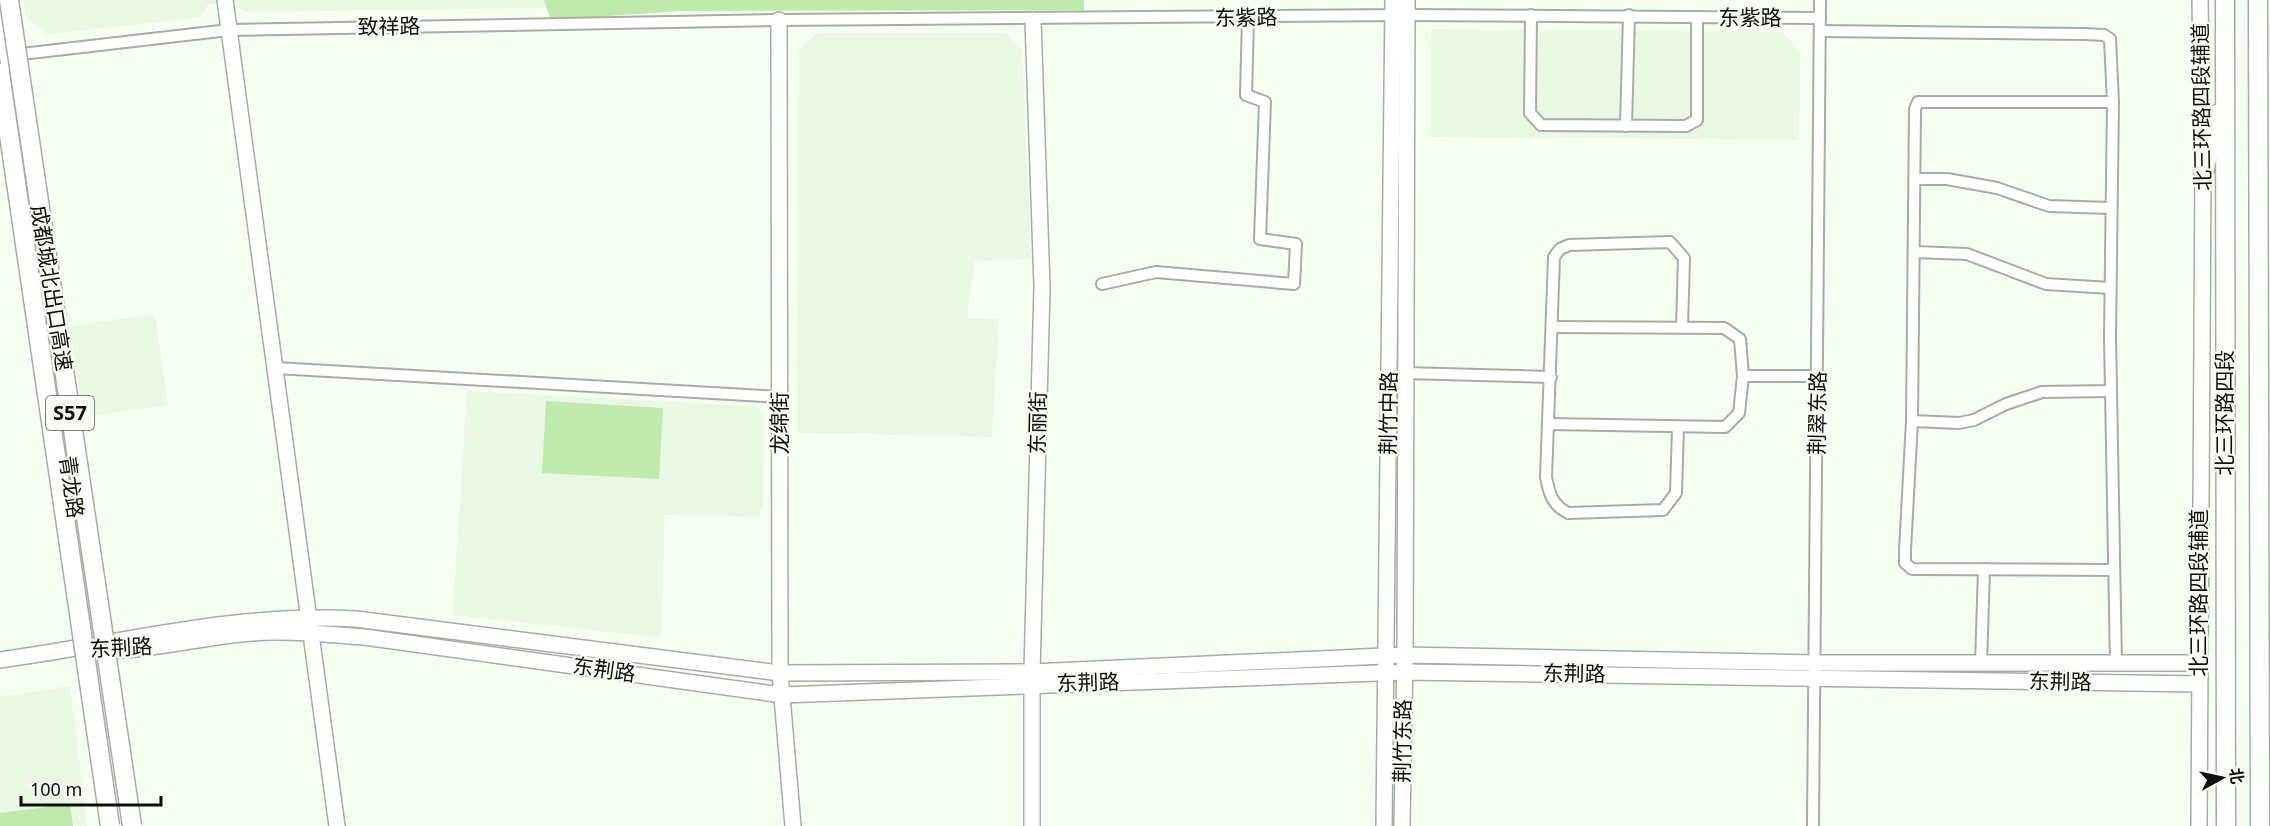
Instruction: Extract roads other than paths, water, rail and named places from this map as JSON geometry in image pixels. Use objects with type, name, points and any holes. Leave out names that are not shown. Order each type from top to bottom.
[{"type":"highway","name":"成都城北出口高速","points":[[9,0],[132,826]]},
{"type":"highway","name":"北三环路四段","points":[[2225,0],[2226,826]]},
{"type":"highway","name":"北三环路四段","points":[[2258,0],[2260,826]]},
{"type":"highway","name":"成都城北出口高速","points":[[0,73],[110,826]]},
{"type":"highway","points":[[2203,177],[2224,80]]},
{"type":"highway","points":[[2260,642],[2270,584]]},
{"type":"street","points":[[225,0],[337,826]]},
{"type":"street","name":"荆竹中路","points":[[1393,0],[1403,10],[1405,655]]},
{"type":"street","name":"荆翠东路","points":[[1814,826],[1820,0]]},
{"type":"street","name":"北三环路四段辅道","points":[[2199,826],[2203,177],[2200,0]]},
{"type":"street","name":"青龙路","points":[[0,6],[4,56],[121,826]]},
{"type":"street","name":"荆竹中路","points":[[1384,826],[1386,656],[1403,10]]},
{"type":"street","name":"东紫路","points":[[779,20],[1248,18],[1403,10],[1531,15],[1820,18]]},
{"type":"street","points":[[1531,15],[1530,113],[1541,125],[1686,126],[1697,120],[1697,18]]},
{"type":"street","points":[[1626,126],[1629,15]]},
{"type":"street","points":[[1102,284],[1156,272],[1294,284],[1296,244],[1260,239],[1265,102],[1246,95],[1248,18]]},
{"type":"street","name":"致祥路","points":[[4,56],[229,30],[779,20]]},
{"type":"street","name":"龙绵街","points":[[779,20],[780,673],[793,826]]},
{"type":"street","name":"东丽街","points":[[1032,826],[1032,679],[1042,287],[1033,20]]},
{"type":"street","points":[[1821,32],[2103,35],[2110,39],[2113,102],[2110,288],[2116,665]]},
{"type":"street","points":[[2113,102],[1918,102],[1915,109],[1912,421],[1905,563],[1912,569],[2114,570]]},
{"type":"street","points":[[1915,179],[1947,179],[1997,188],[2049,206],[2110,208]]},
{"type":"street","points":[[1678,428],[1676,493],[1663,510],[1568,513],[1557,508],[1549,492],[1546,477],[1554,257],[1560,249],[1569,244],[1670,242],[1684,258],[1682,327]]},
{"type":"street","points":[[1914,252],[1967,254],[2046,284],[2110,288]]},
{"type":"street","points":[[1549,424],[1678,428],[1725,427],[1739,413],[1743,376],[1740,339],[1724,327],[1553,327]]},
{"type":"street","points":[[276,368],[780,397]]},
{"type":"street","points":[[1405,373],[1551,377]]},
{"type":"street","points":[[1743,376],[1818,376]]},
{"type":"street","points":[[1912,421],[1959,423],[1974,420],[2006,404],[2042,392],[2111,391]]},
{"type":"street","points":[[1981,664],[1984,569]]},
{"type":"street","name":"东荆路","points":[[0,660],[271,618],[310,616],[356,619],[780,673],[1032,679],[1405,672],[1814,670],[1981,664],[2199,663]]},
{"type":"street","name":"东荆路","points":[[95,647],[122,651],[271,632],[312,633],[364,637],[782,695],[1405,655],[2199,684]]},
{"type":"street","name":"荆竹东路","points":[[1402,826],[1405,655]]}]
